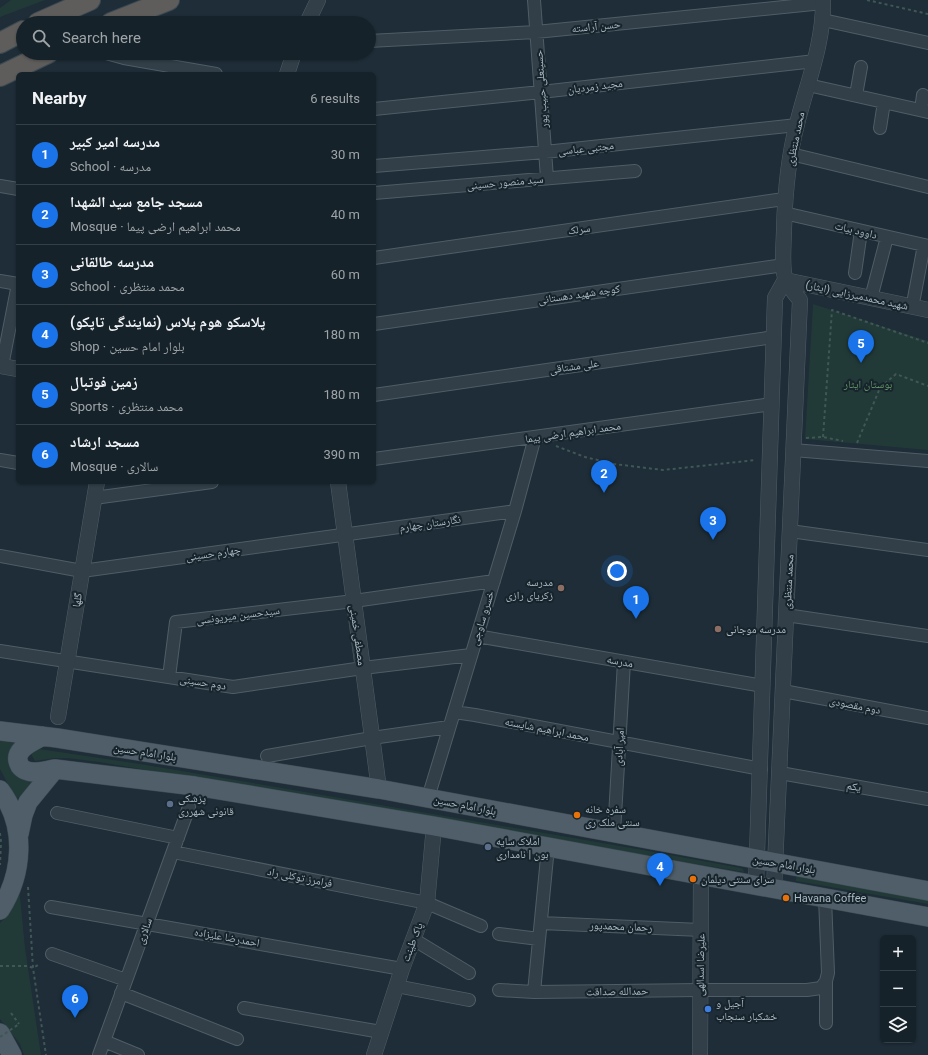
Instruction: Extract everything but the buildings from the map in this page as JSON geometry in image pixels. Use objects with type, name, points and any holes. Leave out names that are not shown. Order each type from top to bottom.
[{"type":"highway","points":[[53,16],[90,0]]},
{"type":"highway","points":[[129,16],[170,0]]},
{"type":"highway","points":[[0,33],[16,28]]},
{"type":"highway","points":[[0,42],[16,34]]},
{"type":"highway","points":[[0,76],[33,60]]},
{"type":"main road","name":"بلوار امام حسین","points":[[0,731],[43,736],[379,789],[928,891]]},
{"type":"main road","points":[[43,736],[24,747],[18,756],[18,762],[22,769],[32,772],[55,768],[195,786],[434,826],[928,917]]},
{"type":"main road","points":[[18,837],[22,815],[28,802],[55,768]]},
{"type":"main road","points":[[0,790],[13,814],[19,848],[17,871],[10,892],[0,910]]},
{"type":"main road","points":[[0,1033],[12,1055]]},
{"type":"street","points":[[310,16],[318,0]]},
{"type":"street","name":"حسینعلی حبیب پور","points":[[534,0],[548,178]]},
{"type":"street","name":"حسن آراسته","points":[[376,41],[536,32],[823,2]]},
{"type":"street","name":"محمد منتظری","points":[[767,861],[759,811],[775,298],[785,272],[784,206],[791,154],[797,125],[815,60],[823,20],[823,2]]},
{"type":"street","points":[[823,20],[928,44]]},
{"type":"street","points":[[136,60],[204,72]]},
{"type":"street","points":[[288,72],[292,60]]},
{"type":"street","name":"مجید زمردیان","points":[[376,108],[541,92],[815,60]]},
{"type":"street","points":[[856,96],[861,67]]},
{"type":"street","points":[[808,85],[924,111],[923,95]]},
{"type":"street","points":[[880,128],[884,102]]},
{"type":"street","name":"مجتبی عباسی","points":[[376,166],[546,152],[797,125]]},
{"type":"street","points":[[791,154],[928,187]]},
{"type":"street","name":"سید منصور حسینی","points":[[376,193],[635,171]]},
{"type":"street","points":[[0,186],[16,190]]},
{"type":"street","name":"داوود بیات","points":[[784,206],[861,231],[926,246]]},
{"type":"street","name":"سرلک","points":[[376,258],[784,206]]},
{"type":"street","points":[[855,273],[861,231]]},
{"type":"street","points":[[871,298],[887,237]]},
{"type":"street","points":[[914,298],[926,246]]},
{"type":"street","name":"محمد منتظری","points":[[765,887],[767,861],[778,813],[800,300],[785,272]]},
{"type":"street","name":"شهید محمدمیرزایی (ایثار)","points":[[785,272],[871,298],[928,310]]},
{"type":"street","name":"کوچه شهید دهستانی","points":[[376,324],[785,272]]},
{"type":"street","points":[[0,281],[16,284]]},
{"type":"street","points":[[16,294],[1,366],[16,369]]},
{"type":"street","name":"علی مشتاقی","points":[[376,395],[774,337]]},
{"type":"street","name":"محمد ابراهیم ارضی پیما","points":[[376,459],[772,404]]},
{"type":"street","name":"خسرو ساوجی","points":[[428,798],[515,512],[535,437]]},
{"type":"street","points":[[793,450],[928,461]]},
{"type":"street","points":[[0,460],[16,463]]},
{"type":"street","name":"گلها","points":[[58,717],[97,484]]},
{"type":"street","points":[[94,498],[197,484]]},
{"type":"street","name":"مصطفی خمینی","points":[[338,484],[379,789]]},
{"type":"street","name":"نگارستان چهارم","points":[[345,535],[515,512]]},
{"type":"street","points":[[790,531],[928,550]]},
{"type":"street","name":"چهارم حسینی","points":[[0,556],[82,571],[345,535]]},
{"type":"street","points":[[354,601],[494,581]]},
{"type":"street","name":"سیدحسین میریونسی","points":[[169,677],[176,622],[354,601]]},
{"type":"street","points":[[786,615],[928,636]]},
{"type":"street","name":"مدرسه","points":[[477,636],[763,686]]},
{"type":"street","name":"دوم حسینی","points":[[0,651],[233,687],[363,668],[471,655]]},
{"type":"street","name":"امیر آبادی","points":[[614,833],[624,662]]},
{"type":"street","name":"دوم مقصودی","points":[[783,691],[928,718]]},
{"type":"street","name":"محمد ابراهیم شایسته","points":[[454,712],[761,769]]},
{"type":"street","points":[[267,756],[372,738],[449,727]]},
{"type":"street","name":"یکم","points":[[780,773],[928,799]]},
{"type":"street","name":"سالاری","points":[[99,1055],[190,806]]},
{"type":"street","points":[[759,811],[778,813]]},
{"type":"street","points":[[57,813],[178,838]]},
{"type":"street","name":"پاک طینت","points":[[374,1055],[396,986],[427,903],[434,826]]},
{"type":"street","points":[[534,992],[548,847]]},
{"type":"street","name":"فرامرز توکلی راد","points":[[173,852],[427,903],[481,926]]},
{"type":"street","name":"علیرضا اسدالهی","points":[[700,1055],[699,990],[701,875]]},
{"type":"street","points":[[825,898],[828,973],[824,984],[826,1024]]},
{"type":"street","name":"احمدرضا علیزاده","points":[[52,907],[402,969]]},
{"type":"street","name":"رحمان محمدپور","points":[[541,923],[701,930]]},
{"type":"street","points":[[500,934],[539,939]]},
{"type":"street","points":[[413,939],[468,973]]},
{"type":"street","points":[[52,954],[126,980]]},
{"type":"street","name":"حمدالله صداقت","points":[[498,990],[534,992],[807,990],[824,984]]},
{"type":"street","points":[[396,986],[469,1000]]},
{"type":"street","points":[[121,993],[238,1039]]},
{"type":"street","points":[[244,1008],[381,1032]]},
{"type":"street","points":[[104,1041],[138,1055]]},
{"type":"path","points":[[867,0],[928,14]]},
{"type":"path","points":[[823,437],[832,310],[928,343]]},
{"type":"path","points":[[857,443],[880,388],[896,374],[928,386]]},
{"type":"path","points":[[556,446],[585,458],[614,464],[663,470],[770,458]]},
{"type":"path","points":[[0,833],[2,842],[0,867]]},
{"type":"path","points":[[28,882],[33,968],[46,1055]]},
{"type":"path","points":[[33,968],[38,965]]},
{"type":"path","points":[[0,966],[28,966],[33,968]]},
{"type":"path","points":[[0,1036],[19,1024],[11,1013]]},
{"type":"green space","points":[[11,0],[45,0],[0,17],[0,8]]},
{"type":"green space","name":"بوستان ایثار","points":[[813,304],[928,341],[928,450],[805,439]]},
{"type":"green space","points":[[0,740],[22,745],[18,748],[39,777],[16,800],[0,769]]},
{"type":"green space","points":[[39,749],[140,764],[643,850],[741,868],[744,872],[99,762],[67,758],[35,761],[31,754]]},
{"type":"green space","points":[[798,876],[928,899],[928,904],[796,881]]},
{"type":"green space","points":[[19,886],[25,948],[41,1055],[24,1055],[20,1044],[0,1019],[0,923],[4,919]]},
{"type":"place","name":"زمین فوتبال","points":[[861,363]]},
{"type":"place","name":"مسجد جامع سید الشهدا","points":[[604,493]]},
{"type":"place","name":"مدرسه طالقانی","points":[[713,540]]},
{"type":"place","name":"مدرسه زکریای رازی","points":[[561,588]]},
{"type":"place","name":"مدرسه امیر کبیر","points":[[636,619]]},
{"type":"place","name":"مدرسه موجانی","points":[[718,629]]},
{"type":"place","name":"پزشکی قانونی شهرری","points":[[170,804]]},
{"type":"place","name":"سفره خانه سنتی ملک ری","points":[[577,815]]},
{"type":"place","name":"املاک سایه بون | نامداری","points":[[488,847]]},
{"type":"place","name":"سرای سنتی دیلمان","points":[[693,879]]},
{"type":"place","name":"پلاسکو هوم پلاس (نمایندگی تاپکو)","points":[[660,886]]},
{"type":"place","name":"Havana Coffee","points":[[786,898]]},
{"type":"place","name":"آجیل و خشکبار سنجاب","points":[[708,1009]]},
{"type":"place","name":"مسجد ارشاد","points":[[75,1018]]}]
